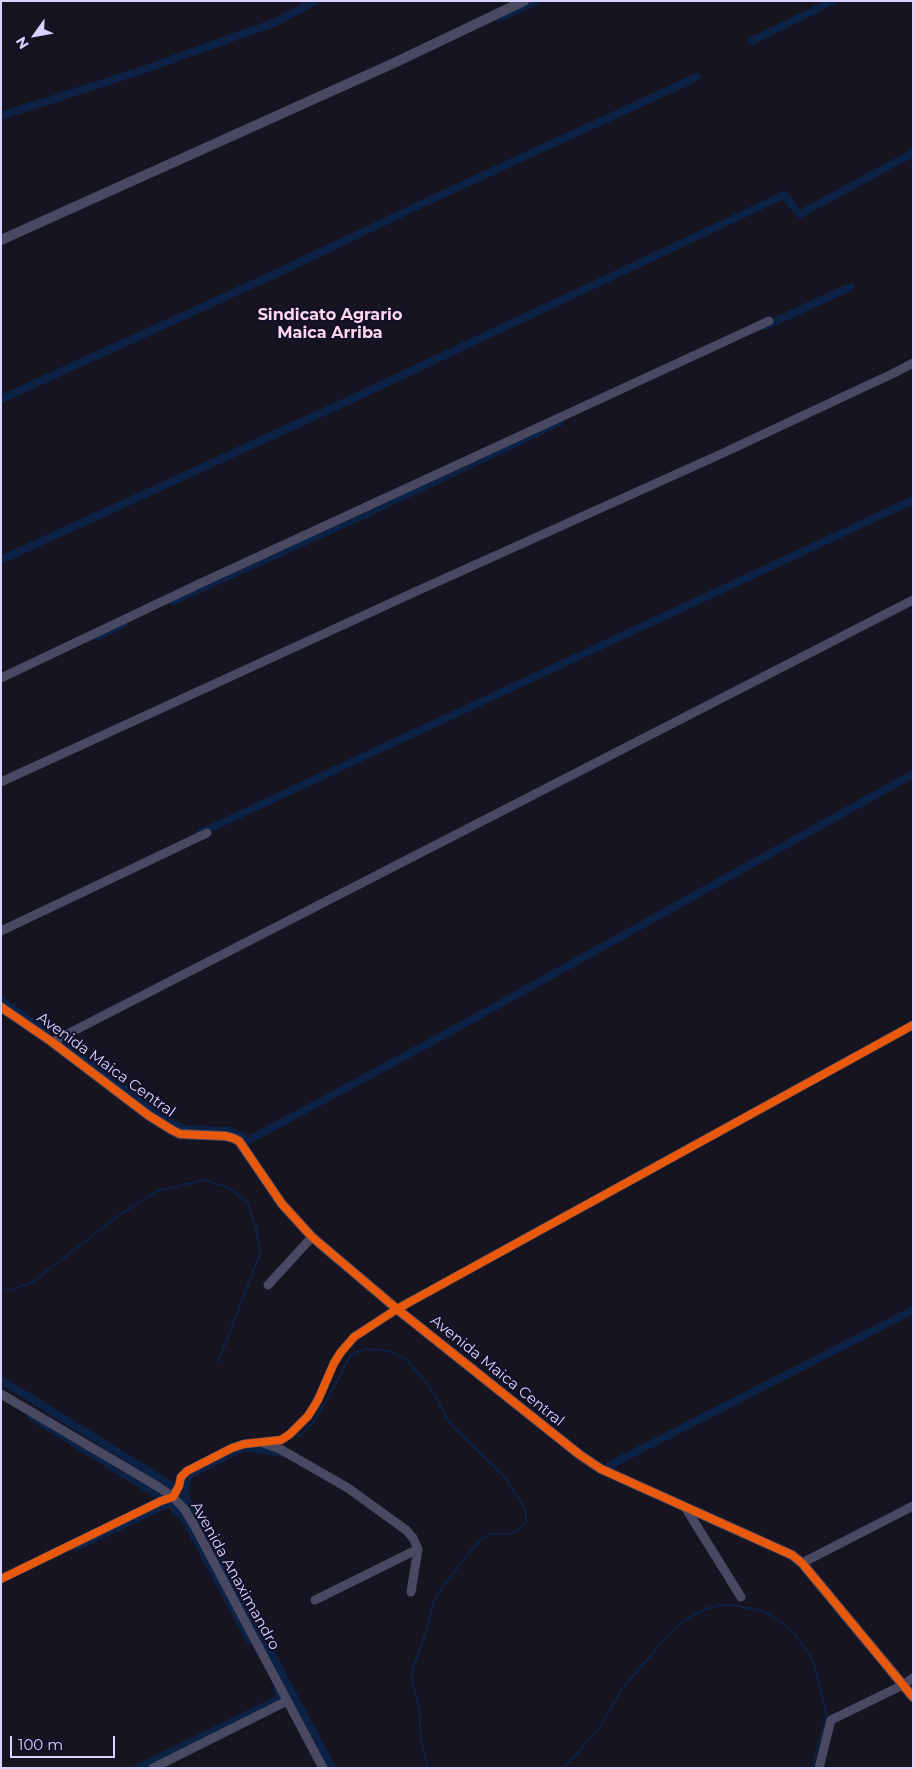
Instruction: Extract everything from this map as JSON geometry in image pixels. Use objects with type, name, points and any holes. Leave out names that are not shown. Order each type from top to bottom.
[{"type":"street","points":[[1,240],[394,63],[524,1]]},
{"type":"street","points":[[1,678],[769,321]]},
{"type":"street","points":[[1,782],[912,365]]},
{"type":"street","points":[[52,1042],[913,600]]},
{"type":"street","points":[[1,931],[207,833]]},
{"type":"street","name":"Avenida Maica Central","points":[[1,1007],[52,1042],[148,1115],[172,1130],[180,1134],[224,1136],[239,1141],[282,1204],[312,1237],[580,1456],[601,1469],[782,1550],[802,1563],[913,1697]]},
{"type":"street","points":[[1,1579],[173,1497],[181,1477],[187,1472],[232,1448],[281,1440],[308,1416],[318,1400],[329,1373],[341,1352],[354,1337],[398,1309],[913,1025]]},
{"type":"street","points":[[268,1285],[312,1237]]},
{"type":"street","name":"Avenida Anaximandro","points":[[1,1394],[173,1497],[194,1525],[323,1768]]},
{"type":"street","points":[[262,1442],[280,1449],[354,1492],[406,1530],[413,1538],[418,1549],[411,1592]]},
{"type":"street","points":[[802,1563],[913,1506]]},
{"type":"street","points":[[684,1507],[741,1597]]},
{"type":"street","points":[[316,1600],[418,1549]]},
{"type":"street","points":[[819,1768],[831,1720],[903,1685],[913,1678]]},
{"type":"street","points":[[153,1768],[287,1701]]},
{"type":"waterway","points":[[1,116],[137,72],[276,22],[315,1]]},
{"type":"waterway","points":[[499,18],[536,1]]},
{"type":"waterway","points":[[752,41],[833,1]]},
{"type":"waterway","points":[[1,399],[273,275],[417,206],[697,77]]},
{"type":"waterway","points":[[1,560],[356,397],[784,195],[800,214],[913,153]]},
{"type":"waterway","points":[[765,326],[850,287]]},
{"type":"waterway","points":[[173,601],[361,516],[560,422]]},
{"type":"waterway","points":[[200,833],[913,500]]},
{"type":"waterway","points":[[99,636],[124,624]]},
{"type":"waterway","points":[[247,1141],[433,1041],[913,774]]},
{"type":"waterway","points":[[1,1000],[46,1032]]},
{"type":"waterway","points":[[68,1038],[61,1042],[168,1121],[184,1129],[229,1131],[243,1136]]},
{"type":"waterway","points":[[1,1289],[12,1290],[34,1281],[118,1216],[157,1191],[204,1180],[229,1188],[247,1202],[256,1227],[260,1254],[218,1362]]},
{"type":"waterway","points":[[610,1465],[913,1310]]},
{"type":"waterway","points":[[298,1437],[314,1422],[348,1359],[355,1353],[366,1349],[389,1351],[406,1359],[422,1377],[436,1397],[447,1419],[502,1474],[526,1511],[526,1522],[518,1530],[508,1534],[491,1534],[482,1539],[445,1584],[433,1602],[427,1629],[413,1668],[412,1682],[419,1705],[421,1738],[428,1768]]},
{"type":"waterway","points":[[1,1380],[172,1486]]},
{"type":"waterway","points":[[31,1416],[160,1496]]},
{"type":"waterway","points":[[280,1453],[244,1447],[189,1475],[184,1495],[203,1525],[332,1768]]},
{"type":"waterway","points":[[169,1503],[185,1519],[250,1640]]},
{"type":"waterway","points":[[76,1547],[169,1503]]},
{"type":"waterway","points":[[564,1768],[601,1726],[622,1689],[668,1635],[685,1620],[706,1609],[720,1605],[734,1605],[763,1611],[791,1630],[809,1653],[826,1710],[826,1719],[812,1768]]},
{"type":"waterway","points":[[138,1768],[281,1698],[277,1690]]},
{"type":"cycle path","points":[[1,1007],[52,1042],[148,1115],[172,1130],[180,1134],[225,1136],[239,1141],[282,1204],[312,1237],[397,1309],[580,1455],[601,1469],[792,1555],[802,1563],[913,1697]]},
{"type":"cycle path","points":[[1,1579],[161,1501],[173,1497],[181,1477],[187,1471],[232,1448],[244,1444],[281,1440],[308,1416],[318,1400],[334,1363],[354,1337],[397,1309],[913,1025]]},
{"type":"district","name":"Sindicato Agrario Maica Arriba","points":[[330,324]]}]
